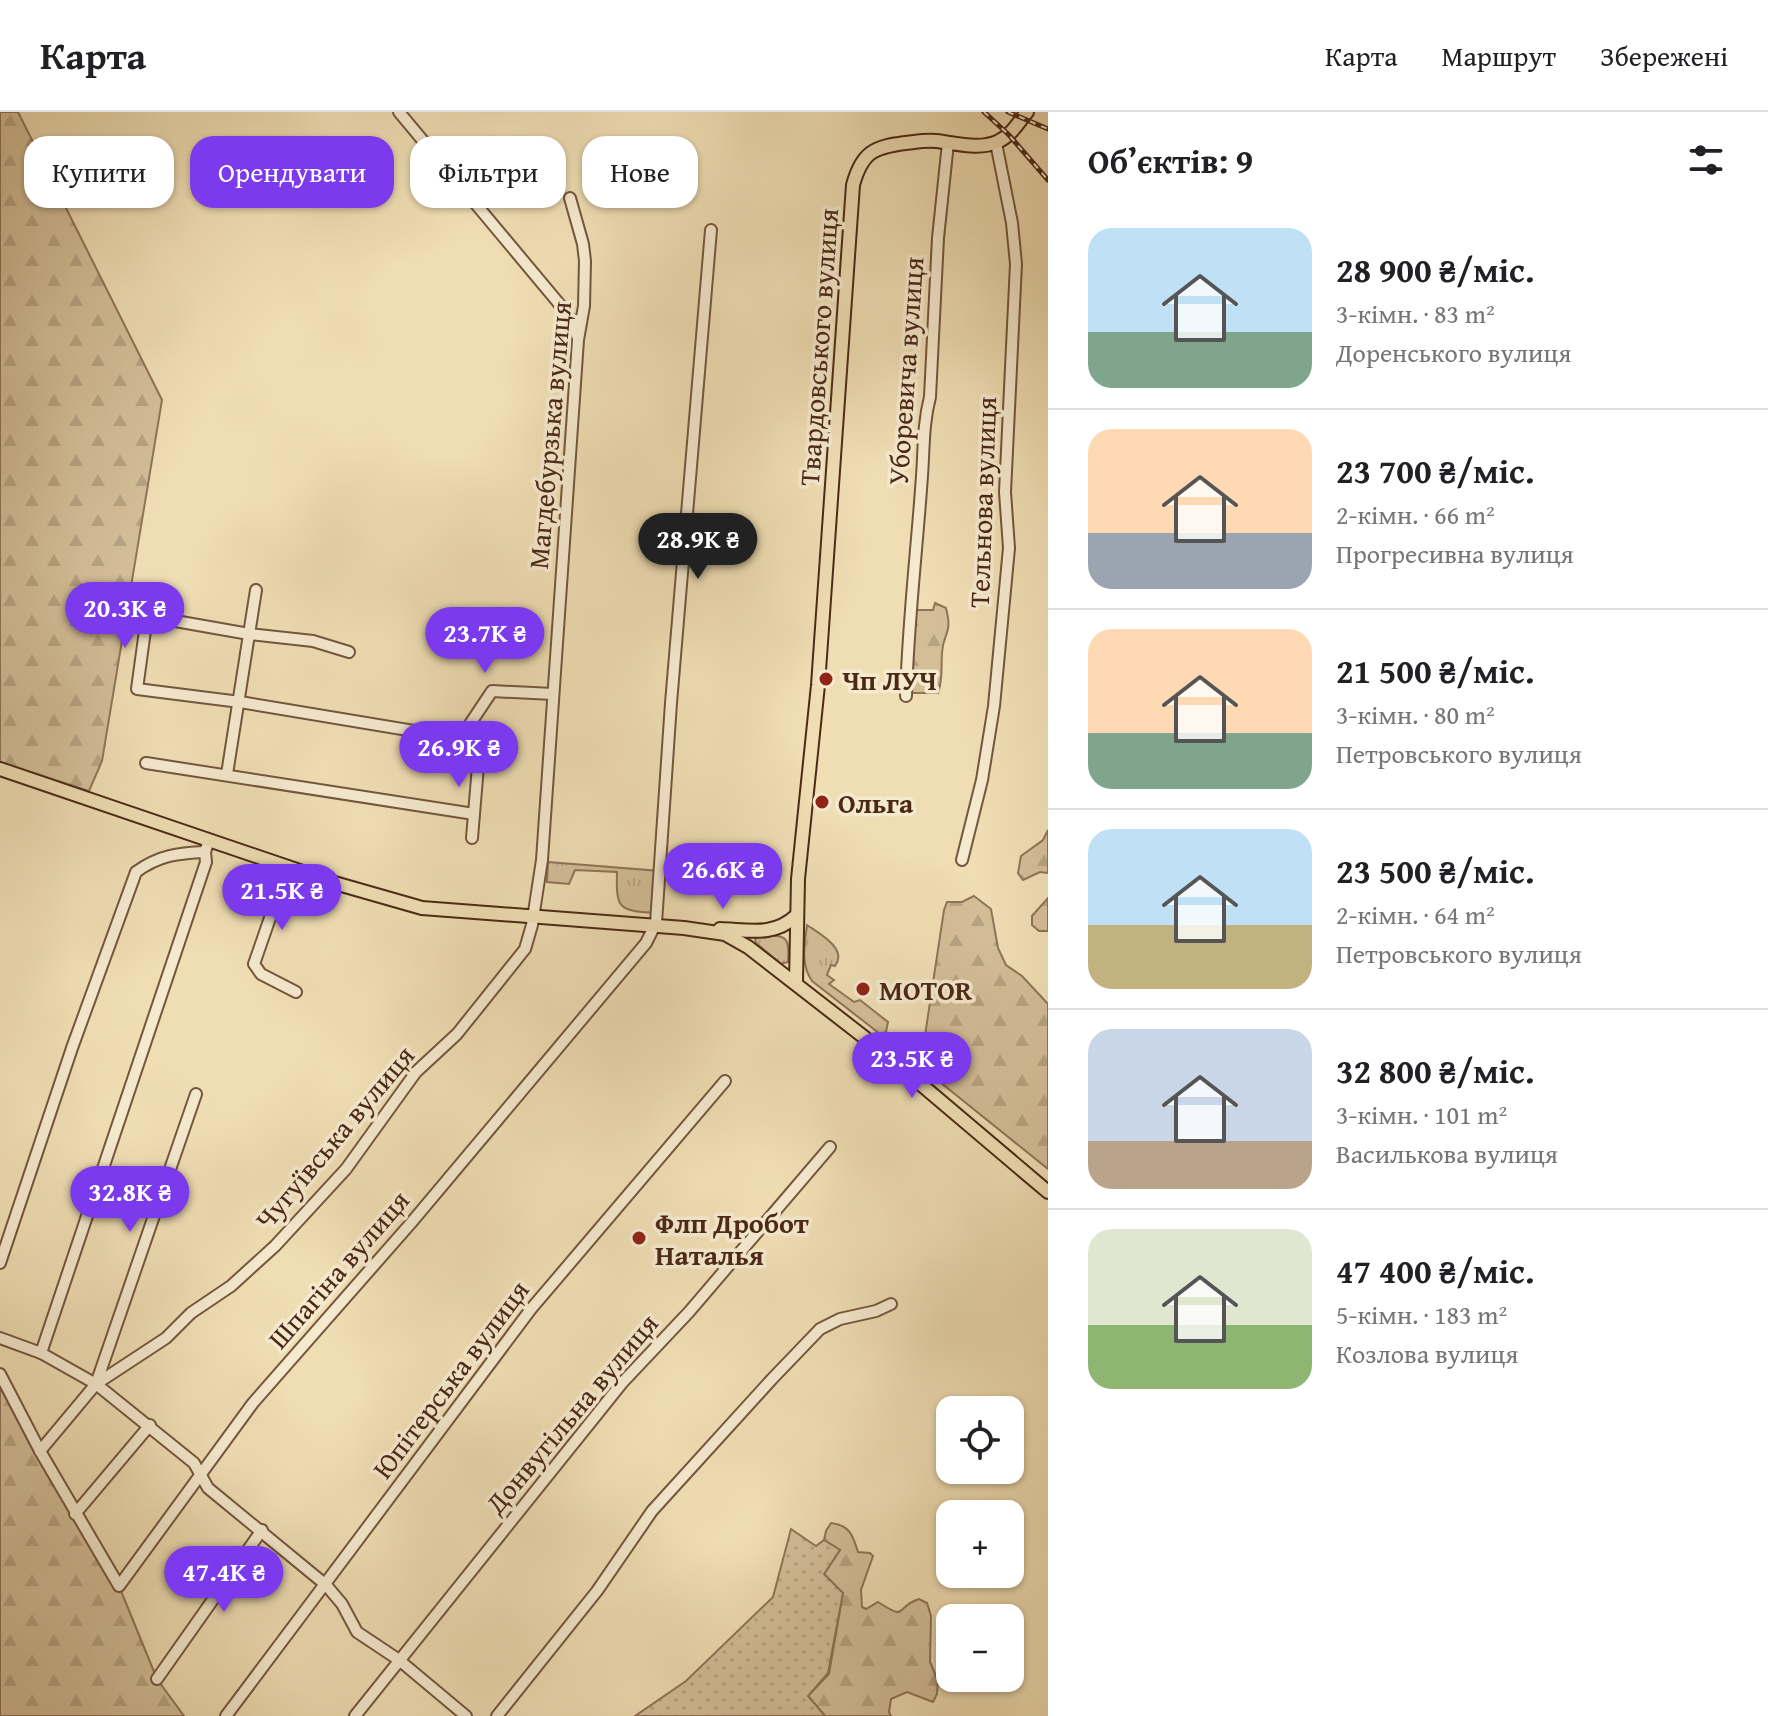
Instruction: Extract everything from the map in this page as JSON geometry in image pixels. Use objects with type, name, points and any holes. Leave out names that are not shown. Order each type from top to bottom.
[{"type":"main road","points":[[948,143],[973,146],[996,143],[1009,135],[1027,112]]},
{"type":"main road","name":"Твардовського вулиця","points":[[796,982],[796,916],[818,685],[853,185],[858,166],[867,155],[881,147],[932,140],[948,143]]},
{"type":"main road","points":[[0,769],[207,846],[288,866],[388,900],[422,908],[760,931],[783,928],[796,916]]},
{"type":"main road","points":[[684,928],[725,934],[748,947],[878,1048],[1048,1192]]},
{"type":"street","points":[[399,112],[561,306],[572,322],[578,340]]},
{"type":"street","name":"Уборевича вулиця","points":[[906,696],[923,422],[931,383],[938,238],[948,143]]},
{"type":"street","name":"Тельнова вулиця","points":[[962,860],[985,765],[1009,548],[1005,492],[1016,264],[1007,192],[996,143]]},
{"type":"street","name":"Магдебурзька вулиця","points":[[533,917],[542,860],[578,340],[584,306],[583,244],[570,198]]},
{"type":"street","points":[[655,926],[711,230]]},
{"type":"street","points":[[227,774],[256,590]]},
{"type":"street","points":[[349,652],[313,641],[249,634],[147,616],[137,689],[240,702],[480,742],[472,838]]},
{"type":"street","points":[[460,739],[492,691],[553,694]]},
{"type":"street","points":[[146,763],[474,814]]},
{"type":"street","points":[[0,1263],[72,1048],[136,872],[152,860],[207,846],[206,862],[41,1353]]},
{"type":"street","points":[[288,866],[254,964],[261,974],[296,992]]},
{"type":"street","name":"Чугуївська вулиця","points":[[96,1384],[166,1338],[191,1313],[231,1286],[275,1246],[346,1169],[416,1072],[457,1034],[525,949],[533,917]]},
{"type":"street","name":"Шпагіна вулиця","points":[[0,1374],[75,1514],[119,1586],[253,1403],[421,1211],[646,943],[655,926]]},
{"type":"street","points":[[748,947],[752,937],[760,931]]},
{"type":"street","name":"Юпітерська вулиця","points":[[226,1716],[531,1309],[725,1081]]},
{"type":"street","points":[[40,1451],[96,1384],[196,1094]]},
{"type":"street","name":"Донвугільна вулиця","points":[[355,1716],[622,1383],[689,1312],[830,1147]]},
{"type":"street","points":[[497,1716],[597,1591],[652,1511],[772,1379],[820,1329],[840,1319],[876,1311],[891,1304]]},
{"type":"street","points":[[0,1338],[41,1353],[96,1384],[150,1425],[194,1463],[203,1474],[208,1488],[326,1585],[342,1604],[357,1632],[399,1660],[466,1716]]},
{"type":"street","points":[[75,1514],[150,1425]]},
{"type":"street","points":[[157,1679],[262,1530]]},
{"type":"green space","points":[[0,112],[18,112],[30,136],[24,136],[24,208],[66,208],[162,400],[102,761],[89,791],[0,762]]},
{"type":"green space","points":[[935,603],[946,608],[948,623],[938,693],[906,693],[914,610],[933,610]]},
{"type":"green space","points":[[1048,830],[1048,873],[1040,872],[1023,880],[1018,873],[1021,856],[1043,840]]},
{"type":"green space","points":[[548,862],[660,871],[655,913],[633,911],[622,905],[617,893],[617,872],[575,870],[569,884],[547,882]]},
{"type":"green space","points":[[974,896],[991,909],[998,948],[1006,965],[1022,976],[1048,1004],[1048,1169],[925,1070],[924,1042],[944,910],[947,902],[962,902]]},
{"type":"green space","points":[[1048,898],[1048,931],[1039,931],[1032,925],[1032,916]]},
{"type":"green space","points":[[807,925],[831,942],[838,954],[835,966],[831,965],[827,975],[834,980],[829,984],[854,1002],[860,1000],[888,1022],[886,1032],[880,1034],[812,981],[805,961]]},
{"type":"green space","points":[[761,935],[785,939],[788,962],[781,964],[756,943],[755,939]]},
{"type":"green space","points":[[0,1374],[119,1586],[157,1679],[184,1716],[0,1716]]},
{"type":"green space","points":[[831,1523],[847,1529],[858,1552],[873,1556],[861,1590],[862,1607],[866,1609],[878,1602],[898,1612],[919,1599],[927,1603],[931,1616],[930,1662],[936,1676],[937,1692],[933,1702],[907,1692],[891,1699],[891,1716],[825,1716],[808,1696],[829,1674],[843,1593],[824,1574],[840,1550],[824,1540]]},
{"type":"green space","points":[[791,1529],[816,1546],[824,1540],[840,1550],[824,1574],[843,1593],[828,1673],[808,1696],[825,1716],[635,1716],[686,1681],[773,1597]]},
{"type":"railway","points":[[984,112],[1009,135],[1048,180]]},
{"type":"railway","points":[[1008,112],[1048,129]]},
{"type":"place","name":"Чп ЛУЧ","points":[[826,679]]},
{"type":"place","name":"Ольга","points":[[822,802]]},
{"type":"place","name":"MOTOR","points":[[863,989]]},
{"type":"place","name":"Флп Дробот Наталья","points":[[639,1238]]}]
